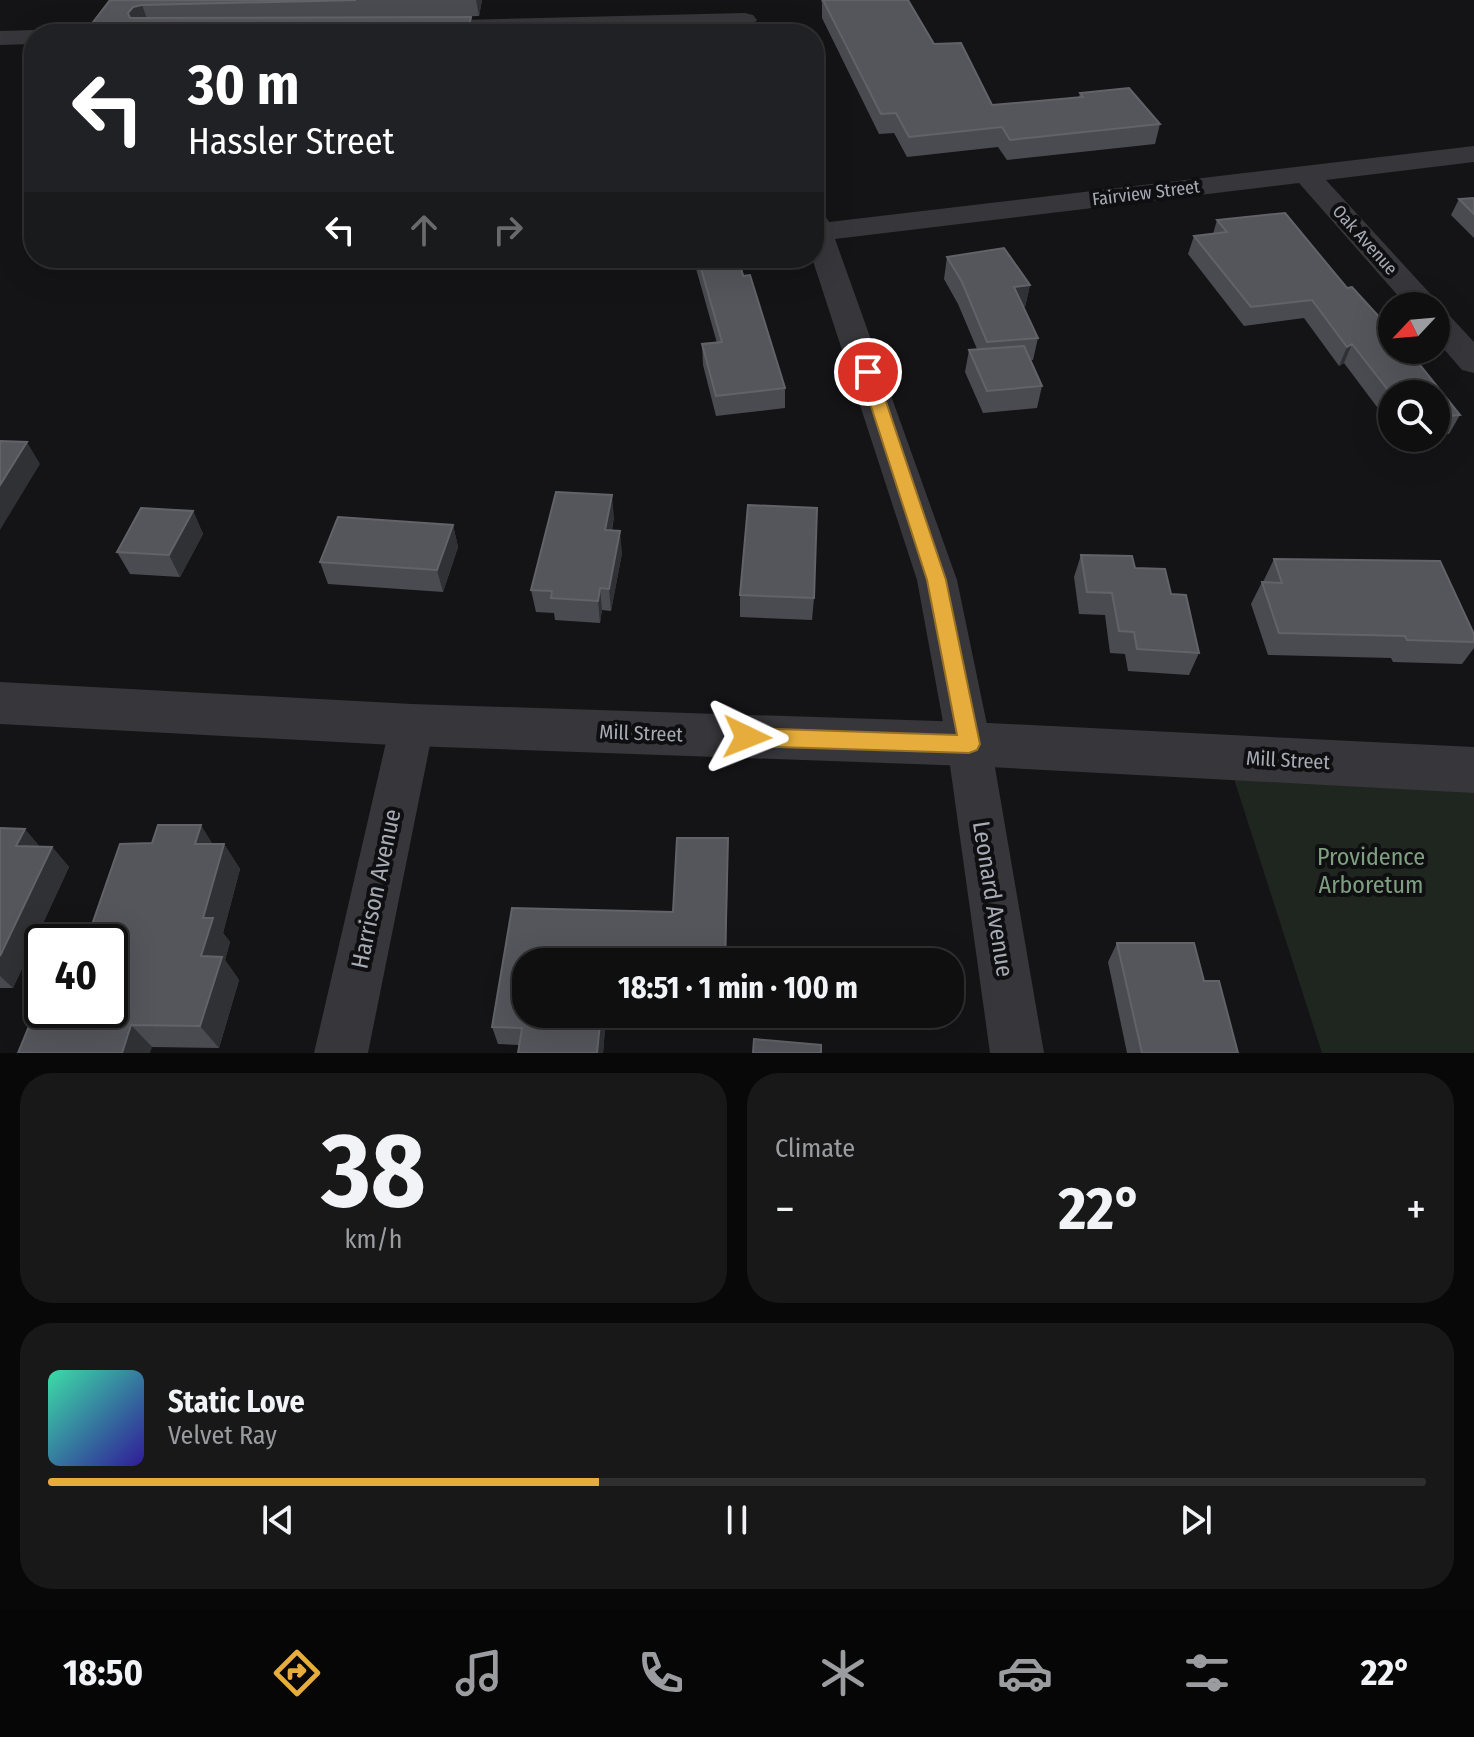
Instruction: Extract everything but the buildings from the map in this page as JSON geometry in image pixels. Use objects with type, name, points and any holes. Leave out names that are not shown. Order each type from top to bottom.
[{"type":"street","points":[[538,24],[744,18]]},
{"type":"street","points":[[0,38],[24,37]]},
{"type":"street","name":"Fairview Street","points":[[824,225],[1474,154]]},
{"type":"street","name":"Oak Avenue","points":[[1306,174],[1411,292]]},
{"type":"street","name":"Leonard Avenue","points":[[824,249],[937,580],[969,744],[1017,1053]]},
{"type":"street","points":[[1450,335],[1474,362]]},
{"type":"street","name":"Mill Street","points":[[0,703],[412,725],[969,744],[1474,770]]},
{"type":"street","name":"Harrison Avenue","points":[[341,1053],[412,725]]},
{"type":"green space","name":"Providence Arboretum","points":[[1227,757],[1474,770],[1474,1053],[1322,1053]]},
{"type":"route","points":[[747,737],[969,744],[937,580],[868,372]]}]
